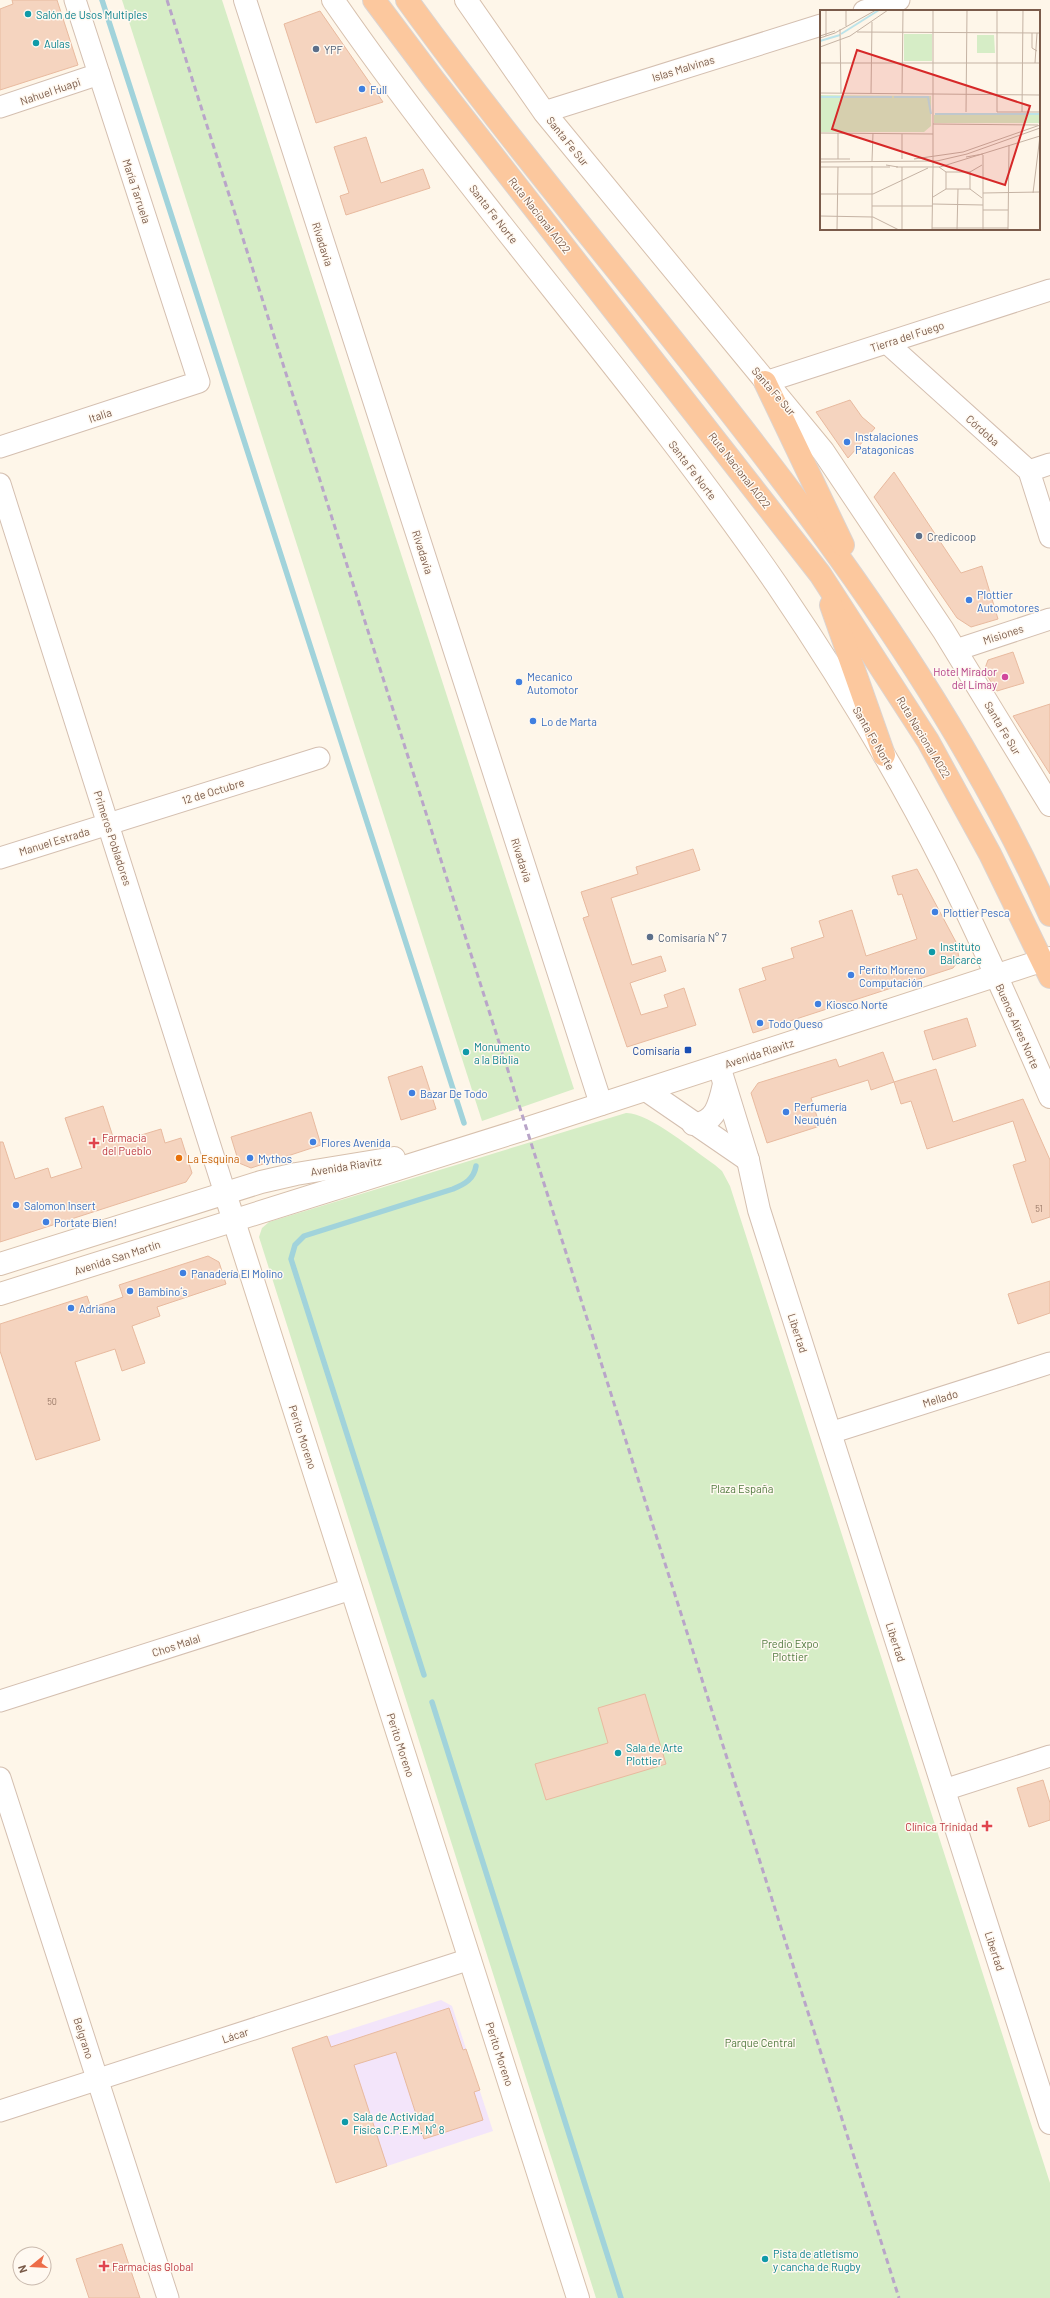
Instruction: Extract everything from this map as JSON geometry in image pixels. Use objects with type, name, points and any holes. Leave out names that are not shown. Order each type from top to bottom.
[{"type":"highway","name":"Ruta Nacional A022","points":[[374,0],[434,80],[820,574],[928,741],[990,854],[1048,965]]},
{"type":"highway","points":[[407,0],[525,155],[779,474],[864,591],[905,653],[962,747],[1022,857],[1050,915]]},
{"type":"highway","points":[[765,382],[864,591]]},
{"type":"highway","points":[[820,574],[884,755]]},
{"type":"main road","name":"Rivadavia","points":[[244,0],[601,1104]]},
{"type":"main road","name":"Santa Fe Norte","points":[[333,0],[390,79],[692,467],[812,638],[884,755],[945,867],[996,976]]},
{"type":"main road","name":"Santa Fe Sur","points":[[466,0],[544,112],[823,451],[956,650],[1050,806]]},
{"type":"main road","name":"Avenida Riavitz","points":[[233,1220],[646,1090],[721,1075],[996,976],[1048,965]]},
{"type":"main road","name":"Buenos Aires Norte","points":[[996,976],[1050,1097]]},
{"type":"main road","points":[[693,1124],[704,1122],[714,1115],[721,1075]]},
{"type":"main road","name":"Libertad","points":[[721,1075],[748,1160],[759,1210],[1050,2123]]},
{"type":"main road","points":[[646,1090],[693,1124],[748,1160]]},
{"type":"main road","name":"Avenida Riavitz","points":[[225,1193],[296,1174],[468,1147]]},
{"type":"main road","name":"Perito Moreno","points":[[225,1193],[578,2298]]},
{"type":"main road","points":[[0,1264],[225,1193]]},
{"type":"main road","name":"Avenida San Martín","points":[[0,1294],[233,1220]]},
{"type":"street","name":"María Tarruela","points":[[75,0],[199,382]]},
{"type":"street","points":[[867,10],[899,0]]},
{"type":"street","name":"Islas Malvinas","points":[[544,112],[820,25]]},
{"type":"street","name":"Nahuel Huapi","points":[[0,107],[99,74]]},
{"type":"street","name":"Tierra del Fuego","points":[[765,382],[1050,290]]},
{"type":"street","name":"Córdoba","points":[[886,343],[1029,471]]},
{"type":"street","name":"Italia","points":[[0,447],[199,382]]},
{"type":"street","points":[[1050,464],[1029,471],[1050,537]]},
{"type":"street","name":"Primeros Pobladores","points":[[0,484],[225,1193]]},
{"type":"street","name":"Misiones","points":[[956,650],[1050,619]]},
{"type":"street","name":"12 de Octubre","points":[[108,824],[319,758]]},
{"type":"street","name":"Manuel Estrada","points":[[0,858],[108,824]]},
{"type":"street","name":"Mellado","points":[[830,1433],[1050,1364]]},
{"type":"street","name":"Chos Malal","points":[[0,1701],[352,1589]]},
{"type":"street","points":[[944,1790],[1050,1756]]},
{"type":"street","name":"Belgrano","points":[[0,1778],[168,2298]]},
{"type":"street","name":"Lácar","points":[[0,2110],[470,1960]]},
{"type":"shaded area","points":[[441,2000],[452,2006],[493,2131],[336,2183],[292,2048]]},
{"type":"green space","points":[[122,0],[222,0],[574,1089],[482,1121]]},
{"type":"green space","name":"Parque Central","points":[[626,1113],[635,1114],[647,1119],[672,1134],[722,1171],[730,1186],[1050,2183],[1050,2298],[596,2298],[259,1237],[262,1228],[269,1222]]},
{"type":"building","name":"Aulas","points":[[12,0],[57,0],[78,65],[0,90],[0,9],[13,4]]},
{"type":"building","points":[[320,11],[383,102],[316,123],[284,24]]},
{"type":"building","points":[[366,137],[381,183],[423,169],[430,188],[346,215],[340,196],[349,193],[334,147]]},
{"type":"building","points":[[850,400],[862,417],[875,428],[848,458],[816,412]]},
{"type":"building","points":[[894,472],[961,573],[982,566],[998,619],[971,627],[957,618],[874,497]]},
{"type":"building","name":"Hotel Mirador del Limay","points":[[1013,652],[1024,683],[997,691],[984,671],[988,660]]},
{"type":"building","points":[[1050,704],[1050,774],[1013,716]]},
{"type":"building","points":[[693,849],[700,870],[611,898],[632,965],[661,956],[666,971],[630,983],[641,1015],[668,1007],[664,995],[684,988],[696,1025],[627,1047],[583,918],[589,916],[581,892],[638,874],[636,867]]},
{"type":"building","points":[[917,869],[957,944],[959,960],[953,968],[753,1033],[739,989],[766,980],[762,968],[794,958],[791,948],[824,937],[819,921],[852,910],[866,956],[917,939],[902,894],[898,895],[892,876]]},
{"type":"building","points":[[967,1018],[976,1046],[933,1060],[924,1031]]},
{"type":"building","points":[[883,1052],[894,1082],[871,1090],[868,1080],[811,1098],[820,1126],[767,1143],[751,1093],[758,1083],[836,1059],[839,1067]]},
{"type":"building","name":"Bazar De Todo","points":[[422,1066],[436,1109],[401,1120],[388,1077]]},
{"type":"building","points":[[936,1069],[953,1122],[1023,1099],[1050,1160],[1050,1217],[1032,1223],[1013,1165],[1026,1161],[1013,1121],[927,1149],[911,1101],[901,1104],[894,1082]]},
{"type":"building","points":[[103,1106],[115,1143],[161,1129],[165,1143],[181,1138],[192,1173],[186,1182],[0,1242],[0,1142],[3,1142],[15,1179],[48,1168],[51,1178],[82,1168],[65,1118]]},
{"type":"building","points":[[311,1112],[321,1145],[251,1168],[239,1163],[231,1137]]},
{"type":"building","points":[[208,1256],[219,1262],[226,1284],[157,1307],[160,1316],[132,1326],[145,1363],[122,1371],[115,1349],[75,1362],[100,1440],[36,1460],[0,1351],[0,1324],[87,1296],[91,1308],[123,1297],[119,1285]]},
{"type":"building","points":[[1050,1281],[1050,1313],[1018,1324],[1008,1294]]},
{"type":"building","name":"Sala de Arte Plottier","points":[[645,1694],[666,1764],[546,1800],[535,1764],[608,1743],[598,1708]]},
{"type":"building","points":[[1043,1780],[1050,1803],[1050,1820],[1029,1827],[1017,1788]]},
{"type":"building","points":[[449,2008],[463,2050],[466,2049],[480,2090],[474,2092],[483,2120],[424,2139],[396,2052],[354,2065],[387,2166],[336,2183],[292,2048],[327,2036],[331,2047]]},
{"type":"building","name":"Farmacias Global","points":[[122,2244],[140,2298],[89,2298],[76,2259]]},
{"type":"waterway","points":[[102,0],[464,1123]]},
{"type":"waterway","points":[[424,1675],[291,1259],[295,1245],[304,1236],[453,1189],[471,1178],[476,1166]]},
{"type":"waterway","points":[[432,1702],[621,2298]]},
{"type":"railway","points":[[167,0],[899,2298]]},
{"type":"place","name":"Salón de Usos Multiples","points":[[28,14]]},
{"type":"place","name":"Aulas","points":[[36,43]]},
{"type":"place","name":"YPF","points":[[316,49]]},
{"type":"place","name":"Full","points":[[362,89]]},
{"type":"place","name":"Instalaciones Patagonicas","points":[[847,442]]},
{"type":"place","name":"Credicoop","points":[[919,536]]},
{"type":"place","name":"Plottier Automotores","points":[[969,600]]},
{"type":"place","name":"Hotel Mirador del Limay","points":[[1005,677]]},
{"type":"place","name":"Mecanico Automotor","points":[[519,682]]},
{"type":"place","name":"Lo de Marta","points":[[533,721]]},
{"type":"place","name":"Plottier Pesca","points":[[935,912]]},
{"type":"place","name":"Comisaría N° 7","points":[[650,937]]},
{"type":"place","name":"Instituto Balcarce","points":[[932,952]]},
{"type":"place","name":"Perito Moreno Computación","points":[[851,975]]},
{"type":"place","name":"Kiosco Norte","points":[[818,1004]]},
{"type":"place","name":"Todo Queso","points":[[760,1023]]},
{"type":"place","name":"Comisaría","points":[[688,1050]]},
{"type":"place","name":"Monumento a la Biblia","points":[[466,1052]]},
{"type":"place","name":"Bazar De Todo","points":[[412,1093]]},
{"type":"place","name":"Perfumería Neuquén","points":[[786,1112]]},
{"type":"place","name":"Flores Avenida","points":[[313,1142]]},
{"type":"place","name":"Farmacia del Pueblo","points":[[94,1143]]},
{"type":"place","name":"La Esquina","points":[[179,1158]]},
{"type":"place","name":"Mythos","points":[[250,1158]]},
{"type":"place","name":"Salomon Insert","points":[[16,1205]]},
{"type":"place","name":"Portate Bien!","points":[[46,1222]]},
{"type":"place","name":"Panadería El Molino","points":[[183,1273]]},
{"type":"place","name":"Bambino´s","points":[[130,1291]]},
{"type":"place","name":"Adriana","points":[[71,1308]]},
{"type":"place","name":"Sala de Arte Plottier","points":[[618,1753]]},
{"type":"place","name":"Clínica Trinidad","points":[[987,1826]]},
{"type":"place","name":"Sala de Actividad Física C.P.E.M. N° 8","points":[[345,2122]]},
{"type":"place","name":"Pista de atletismo y cancha de Rugby","points":[[765,2259]]},
{"type":"place","name":"Farmacias Global","points":[[104,2266]]},
{"type":"park label","name":"Plaza España","points":[[742,1488]]},
{"type":"park label","name":"Predio Expo Plottier","points":[[790,1649]]}]
